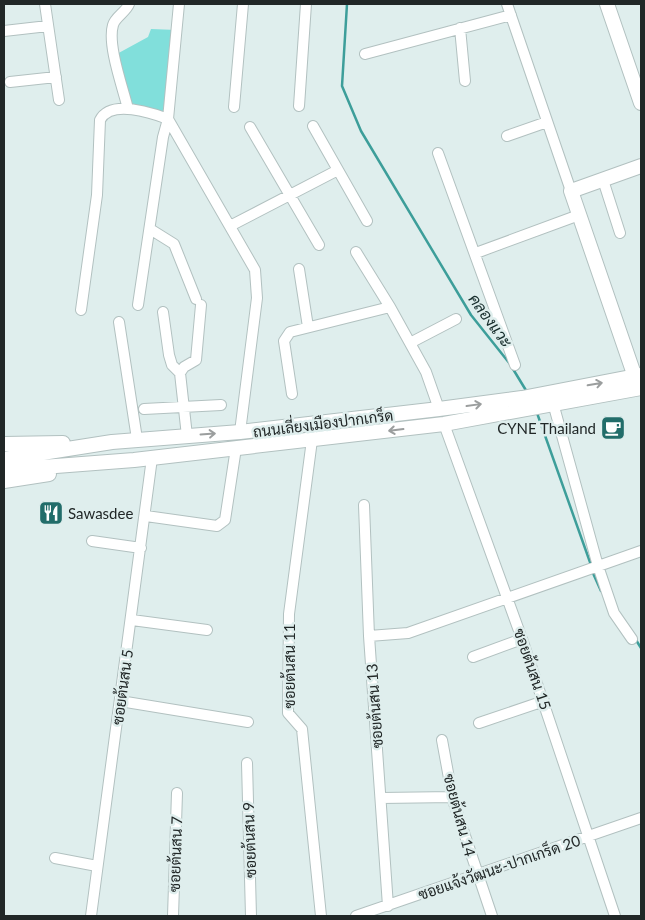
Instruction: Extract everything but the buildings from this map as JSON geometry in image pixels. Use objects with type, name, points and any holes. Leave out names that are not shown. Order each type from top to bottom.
[{"type":"main road","points":[[607,4],[641,103]]},
{"type":"main road","points":[[639,385],[571,191],[641,166]]},
{"type":"main road","name":"ถนนเลี่ยงเมืองปากเกร็ด","points":[[4,470],[134,460],[444,424],[524,404],[639,385]]},
{"type":"main road","name":"ถนนเลี่ยงเมืองปากเกร็ด","points":[[4,459],[138,439],[240,432],[439,409],[524,404]]},
{"type":"main road","points":[[4,444],[112,442]]},
{"type":"main road","points":[[4,482],[134,460]]},
{"type":"street","points":[[45,4],[59,100]]},
{"type":"street","points":[[128,109],[115,55],[112,33],[113,23],[126,10],[129,4]]},
{"type":"street","points":[[138,305],[163,137],[168,119],[179,4]]},
{"type":"street","points":[[234,107],[243,4]]},
{"type":"street","points":[[299,106],[306,4]]},
{"type":"street","points":[[507,4],[571,191]]},
{"type":"street","points":[[365,54],[511,15]]},
{"type":"street","points":[[4,31],[48,26]]},
{"type":"street","points":[[460,28],[464,82]]},
{"type":"street","points":[[10,82],[56,77]]},
{"type":"street","points":[[82,310],[97,195],[100,120],[108,113],[128,109],[146,111],[168,119],[255,270],[257,298],[240,432]]},
{"type":"street","points":[[507,136],[547,122]]},
{"type":"street","points":[[312,126],[367,221]]},
{"type":"street","points":[[250,127],[319,245]]},
{"type":"street","points":[[438,154],[476,253],[515,365]]},
{"type":"street","points":[[230,226],[338,170]]},
{"type":"street","points":[[603,180],[620,233]]},
{"type":"street","points":[[476,253],[579,215]]},
{"type":"street","points":[[150,229],[174,244],[198,302],[196,360],[184,367],[180,373],[187,436]]},
{"type":"street","points":[[356,252],[390,307],[426,372],[439,409]]},
{"type":"street","points":[[299,269],[308,326]]},
{"type":"street","points":[[292,394],[284,341],[290,332],[390,307]]},
{"type":"street","points":[[163,312],[169,355],[172,365],[180,373]]},
{"type":"street","points":[[410,343],[456,319]]},
{"type":"street","points":[[119,322],[138,439]]},
{"type":"street","points":[[551,399],[597,567],[612,608],[632,640]]},
{"type":"street","points":[[144,409],[220,405]]},
{"type":"street","name":"ซอยต้นสน 15","points":[[444,424],[544,701],[615,916]]},
{"type":"street","name":"ซอยต้นสน 11","points":[[312,440],[289,614],[288,713],[302,729],[321,916]]},
{"type":"street","points":[[146,516],[217,526],[222,524],[225,520],[236,448]]},
{"type":"street","name":"ซอยต้นสน 5","points":[[91,916],[142,548],[152,458]]},
{"type":"street","name":"ซอยต้นสน 13","points":[[364,505],[369,636],[388,906]]},
{"type":"street","points":[[92,541],[142,548]]},
{"type":"street","points":[[369,636],[408,633],[641,551]]},
{"type":"street","points":[[132,620],[207,630]]},
{"type":"street","points":[[474,657],[522,639]]},
{"type":"street","points":[[120,701],[248,722]]},
{"type":"street","points":[[479,723],[544,701]]},
{"type":"street","name":"ซอยต้นสน 14","points":[[442,740],[453,797],[492,916]]},
{"type":"street","name":"ซอยต้นสน 9","points":[[247,763],[252,916]]},
{"type":"street","name":"ซอยต้นสน 7","points":[[173,916],[178,792]]},
{"type":"street","points":[[381,798],[453,797]]},
{"type":"street","name":"ซอยแจ้งวัฒนะ-ปากเกร็ด 20","points":[[356,916],[477,873],[641,819]]},
{"type":"street","points":[[55,858],[97,866]]},
{"type":"shaded area","points":[[151,29],[177,30],[168,119],[128,109],[115,55],[148,37]]},
{"type":"waterway","name":"คลองแวะ","points":[[347,4],[342,86],[361,131],[471,315],[510,364]]},
{"type":"waterway","name":"คลองแวะ","points":[[513,369],[527,392]]},
{"type":"waterway","name":"คลองแวะ","points":[[537,413],[591,565]]},
{"type":"waterway","name":"คลองแวะ","points":[[592,571],[601,591]]},
{"type":"waterway","name":"คลองแวะ","points":[[636,640],[641,648]]},
{"type":"place","name":"CYNE Thailand","points":[[613,428]]},
{"type":"place","name":"Sawasdee","points":[[51,513]]}]
